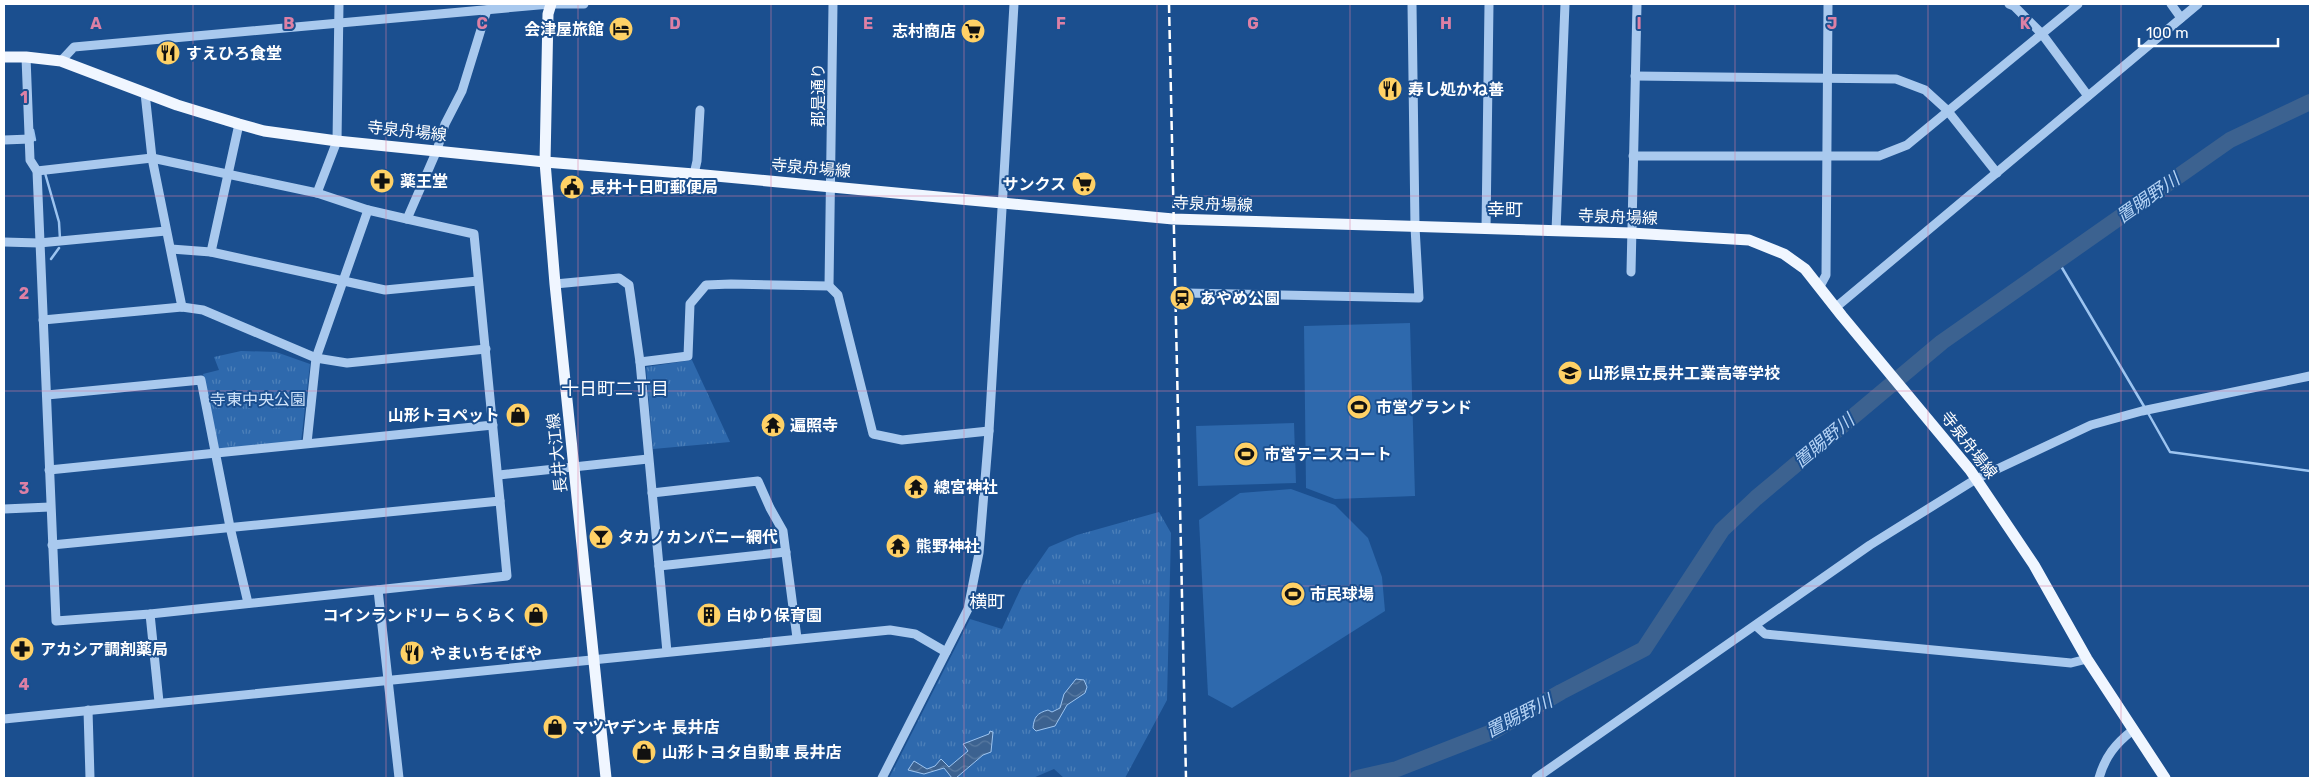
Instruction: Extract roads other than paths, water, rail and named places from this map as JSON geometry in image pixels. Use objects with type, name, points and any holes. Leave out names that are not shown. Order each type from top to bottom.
[{"type":"main road","name":"長井大江線","points":[[551,4],[548,14],[545,162],[596,660],[606,778]]},
{"type":"main road","name":"寺泉舟場線","points":[[4,57],[26,57],[61,61],[177,106],[264,131],[545,162],[694,174],[1173,219],[1631,233],[1749,240],[1784,254],[1805,269],[1838,312],[1973,475],[2034,566],[2088,659],[2165,778]]},
{"type":"street","points":[[317,193],[337,140],[339,4]]},
{"type":"street","points":[[61,61],[74,47],[551,4],[584,4]]},
{"type":"street","name":"郡是通り","points":[[829,286],[832,187],[833,4]]},
{"type":"street","points":[[882,778],[968,609],[979,553],[989,431],[1014,4]]},
{"type":"street","points":[[1186,292],[1419,298],[1415,227],[1412,4]]},
{"type":"street","points":[[1486,229],[1489,4]]},
{"type":"street","points":[[1556,231],[1564,4]]},
{"type":"street","points":[[1631,272],[1637,4]]},
{"type":"street","points":[[1819,288],[1826,275],[1828,4]]},
{"type":"street","points":[[2012,4],[2042,34],[2088,96]]},
{"type":"street","points":[[1633,156],[1879,156],[1907,145],[1947,110],[2078,4]]},
{"type":"street","points":[[2171,4],[2182,18]]},
{"type":"street","points":[[1838,312],[1997,173],[2198,4]]},
{"type":"street","points":[[407,219],[437,150],[445,124],[462,91],[487,10]]},
{"type":"street","points":[[26,57],[30,160],[37,171],[56,621],[150,614],[507,576],[499,475],[492,425],[474,234],[368,210],[317,193],[152,158],[37,171]]},
{"type":"street","points":[[1635,76],[1896,79],[1925,90],[1947,110],[1997,173]]},
{"type":"street","points":[[145,93],[152,158],[182,307]]},
{"type":"street","points":[[694,174],[697,161],[700,110]]},
{"type":"street","points":[[211,252],[239,124]]},
{"type":"street","points":[[4,140],[30,140]]},
{"type":"street","points":[[307,443],[316,358],[368,210]]},
{"type":"street","points":[[4,242],[39,243],[166,231]]},
{"type":"street","points":[[171,249],[211,252],[343,279],[385,290],[478,281]]},
{"type":"street","points":[[556,284],[619,278],[629,285],[640,362],[667,652]]},
{"type":"street","points":[[640,362],[688,356],[690,304],[706,285],[829,286],[838,295],[873,434],[902,440],[989,431]]},
{"type":"street","points":[[43,320],[182,307],[203,310],[316,358],[347,363],[486,349]]},
{"type":"street","points":[[1536,778],[1973,475],[2091,425],[2142,411],[2310,376]]},
{"type":"street","points":[[47,395],[201,380],[230,527],[248,603]]},
{"type":"street","points":[[49,470],[492,425]]},
{"type":"street","points":[[499,475],[648,459]]},
{"type":"street","points":[[652,493],[758,481],[770,508],[784,531],[796,638]]},
{"type":"street","points":[[52,545],[500,501]]},
{"type":"street","points":[[4,509],[50,507]]},
{"type":"street","points":[[659,566],[786,552]]},
{"type":"street","points":[[378,590],[399,778]]},
{"type":"street","points":[[150,614],[159,702]]},
{"type":"street","points":[[1756,626],[1765,634],[2071,663],[2088,659]]},
{"type":"street","points":[[4,718],[890,630],[915,634],[946,652]]},
{"type":"street","points":[[88,710],[90,778]]},
{"type":"street","points":[[2099,778],[2104,763],[2116,743],[2133,730]]},
{"type":"water","points":[[1076,679],[1084,680],[1087,687],[1085,693],[1067,705],[1055,726],[1036,731],[1033,728],[1037,716],[1044,711],[1052,712],[1060,708],[1064,694]]},
{"type":"water","points":[[990,731],[993,732],[991,752],[983,755],[956,778],[952,778],[944,768],[924,774],[908,770],[914,761],[927,769],[935,766],[941,759],[949,767],[968,751],[963,744],[989,734]]},
{"type":"waterway","name":"置賜野川","points":[[1357,778],[1397,769],[1492,732],[1561,692],[1644,649],[1722,530],[1756,498],[1942,342],[2230,140],[2310,102]]},
{"type":"waterway","points":[[33,130],[35,140]]},
{"type":"waterway","points":[[45,173],[59,222],[60,239]]},
{"type":"waterway","points":[[51,259],[59,248]]},
{"type":"waterway","points":[[2058,261],[2145,408]]},
{"type":"waterway","points":[[2148,413],[2170,452],[2310,471]]},
{"type":"railway","points":[[1169,4],[1186,778]]},
{"type":"place","name":"会津屋旅館","points":[[621,29]]},
{"type":"place","name":"志村商店","points":[[973,31]]},
{"type":"place","name":"すえひろ食堂","points":[[168,53]]},
{"type":"place","name":"寿し処かね善","points":[[1390,89]]},
{"type":"place","name":"薬王堂","points":[[382,181]]},
{"type":"place","name":"サンクス","points":[[1084,184]]},
{"type":"place","name":"長井十日町郵便局","points":[[572,187]]},
{"type":"place","name":"あやめ公園","points":[[1182,298]]},
{"type":"place","name":"山形県立長井工業高等学校","points":[[1570,373]]},
{"type":"place","name":"市営グランド","points":[[1359,407]]},
{"type":"place","name":"山形トヨペット","points":[[518,415]]},
{"type":"place","name":"遍照寺","points":[[773,425]]},
{"type":"place","name":"市営テニスコート","points":[[1246,454]]},
{"type":"place","name":"總宮神社","points":[[916,487]]},
{"type":"place","name":"タカノカンパニー網代","points":[[601,537]]},
{"type":"place","name":"熊野神社","points":[[898,546]]},
{"type":"place","name":"市民球場","points":[[1293,594]]},
{"type":"place","name":"コインランドリー らくらく","points":[[536,615]]},
{"type":"place","name":"白ゆり保育園","points":[[709,615]]},
{"type":"place","name":"アカシア調剤薬局","points":[[22,649]]},
{"type":"place","name":"やまいちそばや","points":[[412,653]]},
{"type":"place","name":"マツヤデンキ 長井店","points":[[555,727]]},
{"type":"place","name":"山形トヨタ自動車 長井店","points":[[644,752]]},
{"type":"district","name":"幸町","points":[[1505,210]]},
{"type":"district","name":"十日町二丁目","points":[[615,389]]},
{"type":"district","name":"横町","points":[[987,602]]},
{"type":"park label","name":"寺東中央公園","points":[[258,399]]}]
